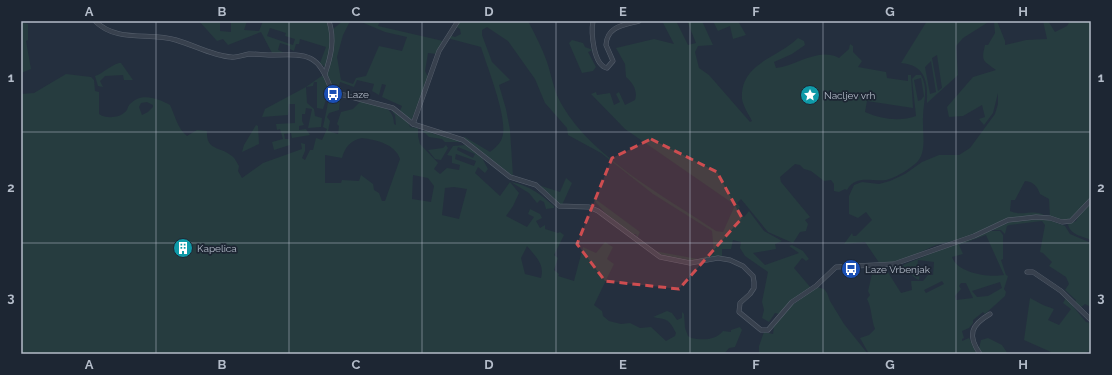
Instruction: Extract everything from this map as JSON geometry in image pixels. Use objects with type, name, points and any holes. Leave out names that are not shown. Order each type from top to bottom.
[{"type":"street","points":[[96,21],[103,29],[113,32],[175,39],[225,57],[257,54],[290,54],[308,56],[317,62],[326,74],[331,89],[340,94],[393,108],[413,124],[463,140],[510,177],[536,185],[559,206],[589,207],[598,211],[660,257],[690,263],[718,258],[730,260],[743,266],[753,276],[754,288],[750,294],[740,302],[739,312],[761,330],[768,330],[792,302],[816,286],[836,267],[894,264],[935,248],[974,236],[1008,220],[1036,217],[1050,218],[1062,222],[1071,221],[1091,200]]},
{"type":"street","points":[[326,74],[332,49],[330,21]]},
{"type":"street","points":[[413,124],[439,51],[458,21]]},
{"type":"street","points":[[593,21],[593,43],[599,62],[603,67],[607,68],[613,61],[606,45],[610,32],[621,25],[639,21]]},
{"type":"street","points":[[1027,272],[1033,272],[1061,291],[1091,320]]},
{"type":"street","points":[[980,354],[972,338],[973,330],[977,322],[990,314]]},
{"type":"highlighted area","points":[[651,139],[717,172],[742,218],[679,289],[605,281],[577,244],[612,158]]},
{"type":"green space","points":[[199,21],[220,21],[220,31],[231,32],[231,21],[247,21],[244,30],[259,31],[263,21],[329,21],[332,38],[326,68],[320,63],[326,47],[300,39],[299,44],[296,44],[294,51],[290,49],[290,46],[280,43],[278,50],[285,53],[272,53],[261,32],[228,45],[223,39],[217,41]],"holes":[[[270,28],[286,33],[285,36],[295,39],[293,45],[267,36]]]},
{"type":"green space","points":[[343,21],[350,21],[343,35],[337,57],[341,80],[353,84],[356,78],[366,76],[379,46],[402,51],[407,37],[385,32],[359,21],[380,21],[378,26],[443,41],[436,54],[428,53],[425,71],[428,77],[412,119],[400,111],[402,106],[382,97],[386,85],[382,84],[379,95],[372,91],[374,84],[357,80],[354,87],[340,82],[338,91],[332,86],[327,74],[334,43],[333,29]]},
{"type":"green space","points":[[459,21],[528,21],[545,57],[559,100],[575,124],[592,143],[653,190],[716,231],[723,232],[735,205],[625,129],[591,94],[596,92],[597,95],[610,93],[614,105],[620,102],[616,94],[619,92],[625,105],[635,100],[636,93],[634,87],[626,77],[625,64],[616,48],[654,39],[674,44],[662,21],[676,21],[688,45],[696,43],[687,21],[702,21],[713,45],[698,46],[695,52],[699,68],[709,75],[750,122],[752,121],[742,99],[743,87],[747,77],[762,62],[790,45],[798,38],[804,41],[805,45],[792,54],[774,62],[776,68],[784,67],[815,56],[831,55],[839,58],[849,49],[850,44],[853,46],[853,52],[862,61],[858,67],[886,72],[887,78],[908,81],[908,75],[911,75],[913,108],[867,101],[865,112],[877,116],[890,119],[903,119],[916,116],[912,79],[916,75],[921,75],[925,86],[923,117],[924,142],[922,155],[915,164],[893,178],[886,180],[859,180],[851,185],[847,190],[845,189],[839,192],[834,191],[834,184],[831,180],[824,181],[811,171],[795,164],[780,177],[781,182],[810,217],[805,220],[808,224],[806,231],[800,232],[793,243],[768,232],[741,199],[737,203],[740,207],[738,210],[744,217],[749,211],[764,231],[782,241],[775,244],[776,249],[753,253],[765,265],[799,253],[789,246],[792,245],[803,251],[809,259],[806,261],[802,258],[794,268],[811,288],[790,302],[779,314],[775,313],[769,322],[762,318],[764,310],[762,302],[768,272],[745,256],[740,248],[741,242],[733,240],[731,249],[722,249],[722,257],[704,260],[679,260],[654,251],[698,259],[714,254],[712,231],[653,194],[601,153],[568,135],[567,128],[545,103],[535,79],[508,41],[487,27],[482,30],[482,35],[492,62],[510,80],[499,85],[510,130],[513,176],[463,138],[465,137],[490,152],[502,138],[503,119],[481,47],[447,38],[449,35],[455,37],[461,34],[460,29],[455,26]],"holes":[[[921,78],[924,96],[918,101],[914,80]]]},
{"type":"green space","points":[[713,21],[738,21],[746,35],[733,39],[730,26],[718,31]]},
{"type":"green space","points":[[927,21],[990,21],[963,38],[956,46],[958,75],[927,103],[926,81],[920,71],[909,64],[901,63]],"holes":[[[937,55],[942,88],[938,91],[932,58]],[[931,61],[936,92],[930,94],[925,67]]]},
{"type":"green space","points":[[992,21],[997,21],[1005,41],[1005,45],[1026,40],[1047,39],[1043,21],[1048,21],[1055,32],[1067,26],[1070,21],[1091,21],[1091,198],[1067,220],[1050,218],[1049,199],[1040,194],[1033,183],[1025,181],[1015,200],[1011,200],[1010,211],[1015,213],[1033,212],[1045,216],[1000,222],[973,236],[936,245],[903,260],[880,264],[865,242],[844,244],[852,233],[853,236],[856,236],[872,220],[866,212],[858,218],[849,214],[849,196],[854,185],[862,182],[879,184],[890,181],[905,174],[922,162],[939,155],[959,155],[970,148],[995,114],[998,104],[998,93],[993,113],[984,125],[979,119],[985,117],[982,105],[963,116],[949,117],[947,107],[973,77],[996,70],[983,58],[985,45],[988,45],[995,33],[994,22]]},
{"type":"green space","points":[[21,22],[28,24],[28,40],[26,41],[31,69],[21,73]]},
{"type":"green space","points":[[572,40],[583,43],[585,47],[593,50],[588,52],[596,67],[593,71],[582,73],[569,43]]},
{"type":"green space","points":[[121,63],[133,80],[124,80],[123,75],[105,76],[100,81],[103,87],[98,86],[95,76]]},
{"type":"green space","points":[[66,74],[91,77],[94,80],[95,91],[99,92],[99,114],[105,117],[116,117],[122,114],[134,100],[139,98],[150,97],[160,100],[170,105],[179,125],[187,136],[197,130],[207,131],[207,137],[211,145],[234,158],[239,166],[238,171],[242,178],[263,163],[302,149],[301,143],[305,144],[305,151],[302,158],[305,160],[310,150],[313,150],[316,138],[322,140],[327,129],[323,127],[329,98],[340,98],[339,110],[329,113],[327,117],[330,121],[328,131],[338,134],[339,126],[337,124],[341,112],[353,109],[361,101],[388,109],[393,118],[394,124],[396,125],[395,115],[390,109],[408,122],[410,127],[418,128],[420,144],[438,163],[434,169],[440,174],[447,168],[459,170],[460,165],[452,163],[452,156],[447,155],[453,146],[466,145],[481,156],[488,169],[485,173],[478,167],[475,173],[500,196],[510,182],[519,193],[506,216],[527,227],[534,217],[528,214],[530,209],[540,214],[542,218],[536,221],[540,228],[545,225],[545,229],[558,233],[560,232],[564,235],[554,255],[558,258],[554,270],[559,274],[558,276],[574,281],[583,247],[596,253],[605,242],[613,247],[607,259],[614,264],[594,305],[602,311],[603,316],[609,321],[621,324],[630,323],[640,328],[651,327],[666,341],[675,336],[676,333],[669,322],[664,319],[653,317],[667,311],[672,313],[677,320],[682,318],[682,312],[684,314],[685,328],[688,336],[691,338],[708,339],[716,337],[723,331],[731,332],[731,330],[740,327],[742,330],[735,347],[729,348],[724,354],[21,354],[21,94],[34,93]],"holes":[[[147,102],[153,105],[153,107],[142,115],[139,107],[141,103]],[[362,138],[374,140],[390,146],[398,154],[400,159],[385,201],[382,201],[379,193],[374,190],[373,184],[361,175],[359,181],[342,180],[341,183],[325,183],[325,155],[342,158],[347,147],[355,140]],[[458,147],[475,154],[473,158],[457,150]],[[456,154],[476,161],[474,166],[455,159]],[[413,175],[428,178],[434,186],[431,202],[412,199]],[[454,187],[467,189],[459,219],[442,215],[445,188]],[[527,246],[538,260],[542,268],[542,273],[541,278],[525,274],[521,258]]]},
{"type":"green space","points":[[323,75],[329,90],[323,109],[317,108],[317,82],[314,82],[313,86],[306,87]]},
{"type":"green space","points":[[306,87],[307,103],[314,109],[315,116],[322,118],[321,127],[308,128],[312,109],[306,108],[305,114],[302,114],[302,121],[304,125],[299,126],[299,130],[306,129],[310,135],[292,138],[291,133],[284,134],[285,139],[289,139],[290,145],[274,150],[272,142],[283,139],[280,129],[277,130],[276,124],[295,123],[295,104],[289,104],[288,115],[262,117],[265,109]]},
{"type":"green space","points":[[256,125],[258,126],[259,144],[242,152],[244,145]]},
{"type":"green space","points":[[421,131],[462,142],[445,142],[442,139],[429,137]]},
{"type":"green space","points":[[446,145],[448,148],[441,160],[435,159],[428,150],[443,148]]},
{"type":"green space","points":[[566,178],[572,183],[562,205],[538,185],[560,192]]},
{"type":"green space","points":[[511,182],[523,185],[534,191],[554,206],[554,208],[546,209],[544,202],[540,200],[537,203],[529,193]]},
{"type":"green space","points":[[594,198],[640,232],[637,238],[636,234],[632,234],[605,213],[593,199]]},
{"type":"green space","points":[[1091,202],[1091,240],[1071,231],[1068,224],[1076,221],[1082,210]]},
{"type":"green space","points":[[1038,219],[1049,220],[1065,226],[1070,234],[1089,242],[1091,246],[1091,307],[1085,304],[1080,308],[1075,303],[1076,300],[1065,290],[1069,284],[1066,277],[1049,266],[1052,262],[1040,252],[1045,225],[1042,221],[1009,225],[1007,226],[1005,234],[1001,230],[992,230],[1008,222]]},
{"type":"green space","points":[[987,231],[1000,231],[1003,235],[1003,259],[1001,260],[1006,275],[1008,276],[1004,289],[1006,292],[1005,296],[985,314],[983,312],[973,320],[973,323],[969,328],[962,331],[964,338],[962,341],[969,338],[977,354],[869,354],[860,338],[869,335],[875,329],[867,299],[870,295],[868,291],[872,274],[871,267],[884,266],[901,293],[912,290],[911,281],[923,281],[928,275],[933,275],[934,262],[918,260],[917,271],[920,272],[919,280],[904,269],[903,265]],"holes":[[[986,235],[1004,275],[982,275],[967,271],[960,267],[952,257],[963,254],[959,245]],[[942,281],[944,284],[926,293],[924,290]],[[1000,282],[1002,288],[988,296],[977,297],[972,291]],[[961,283],[966,283],[973,298],[956,300],[955,296],[961,289],[959,286]]]},
{"type":"green space","points":[[817,287],[824,289],[844,324],[868,354],[759,354],[759,346],[764,332],[773,334],[774,326],[784,311]]},
{"type":"green space","points":[[1030,298],[1054,309],[1048,320],[1059,325],[1071,309],[1063,303],[1066,298],[1086,322],[1091,323],[1091,351],[1086,352],[1086,354],[1050,354],[1051,352],[1024,340]]},
{"type":"green space","points":[[988,338],[1002,345],[1008,354],[982,354],[979,348],[981,340]]},
{"type":"place","name":"Laze","points":[[333,94]]},
{"type":"place","name":"Nacljev vrh","points":[[810,95]]},
{"type":"place","name":"Kapelica","points":[[183,248]]},
{"type":"place","name":"Laze Vrbenjak","points":[[851,269]]}]
